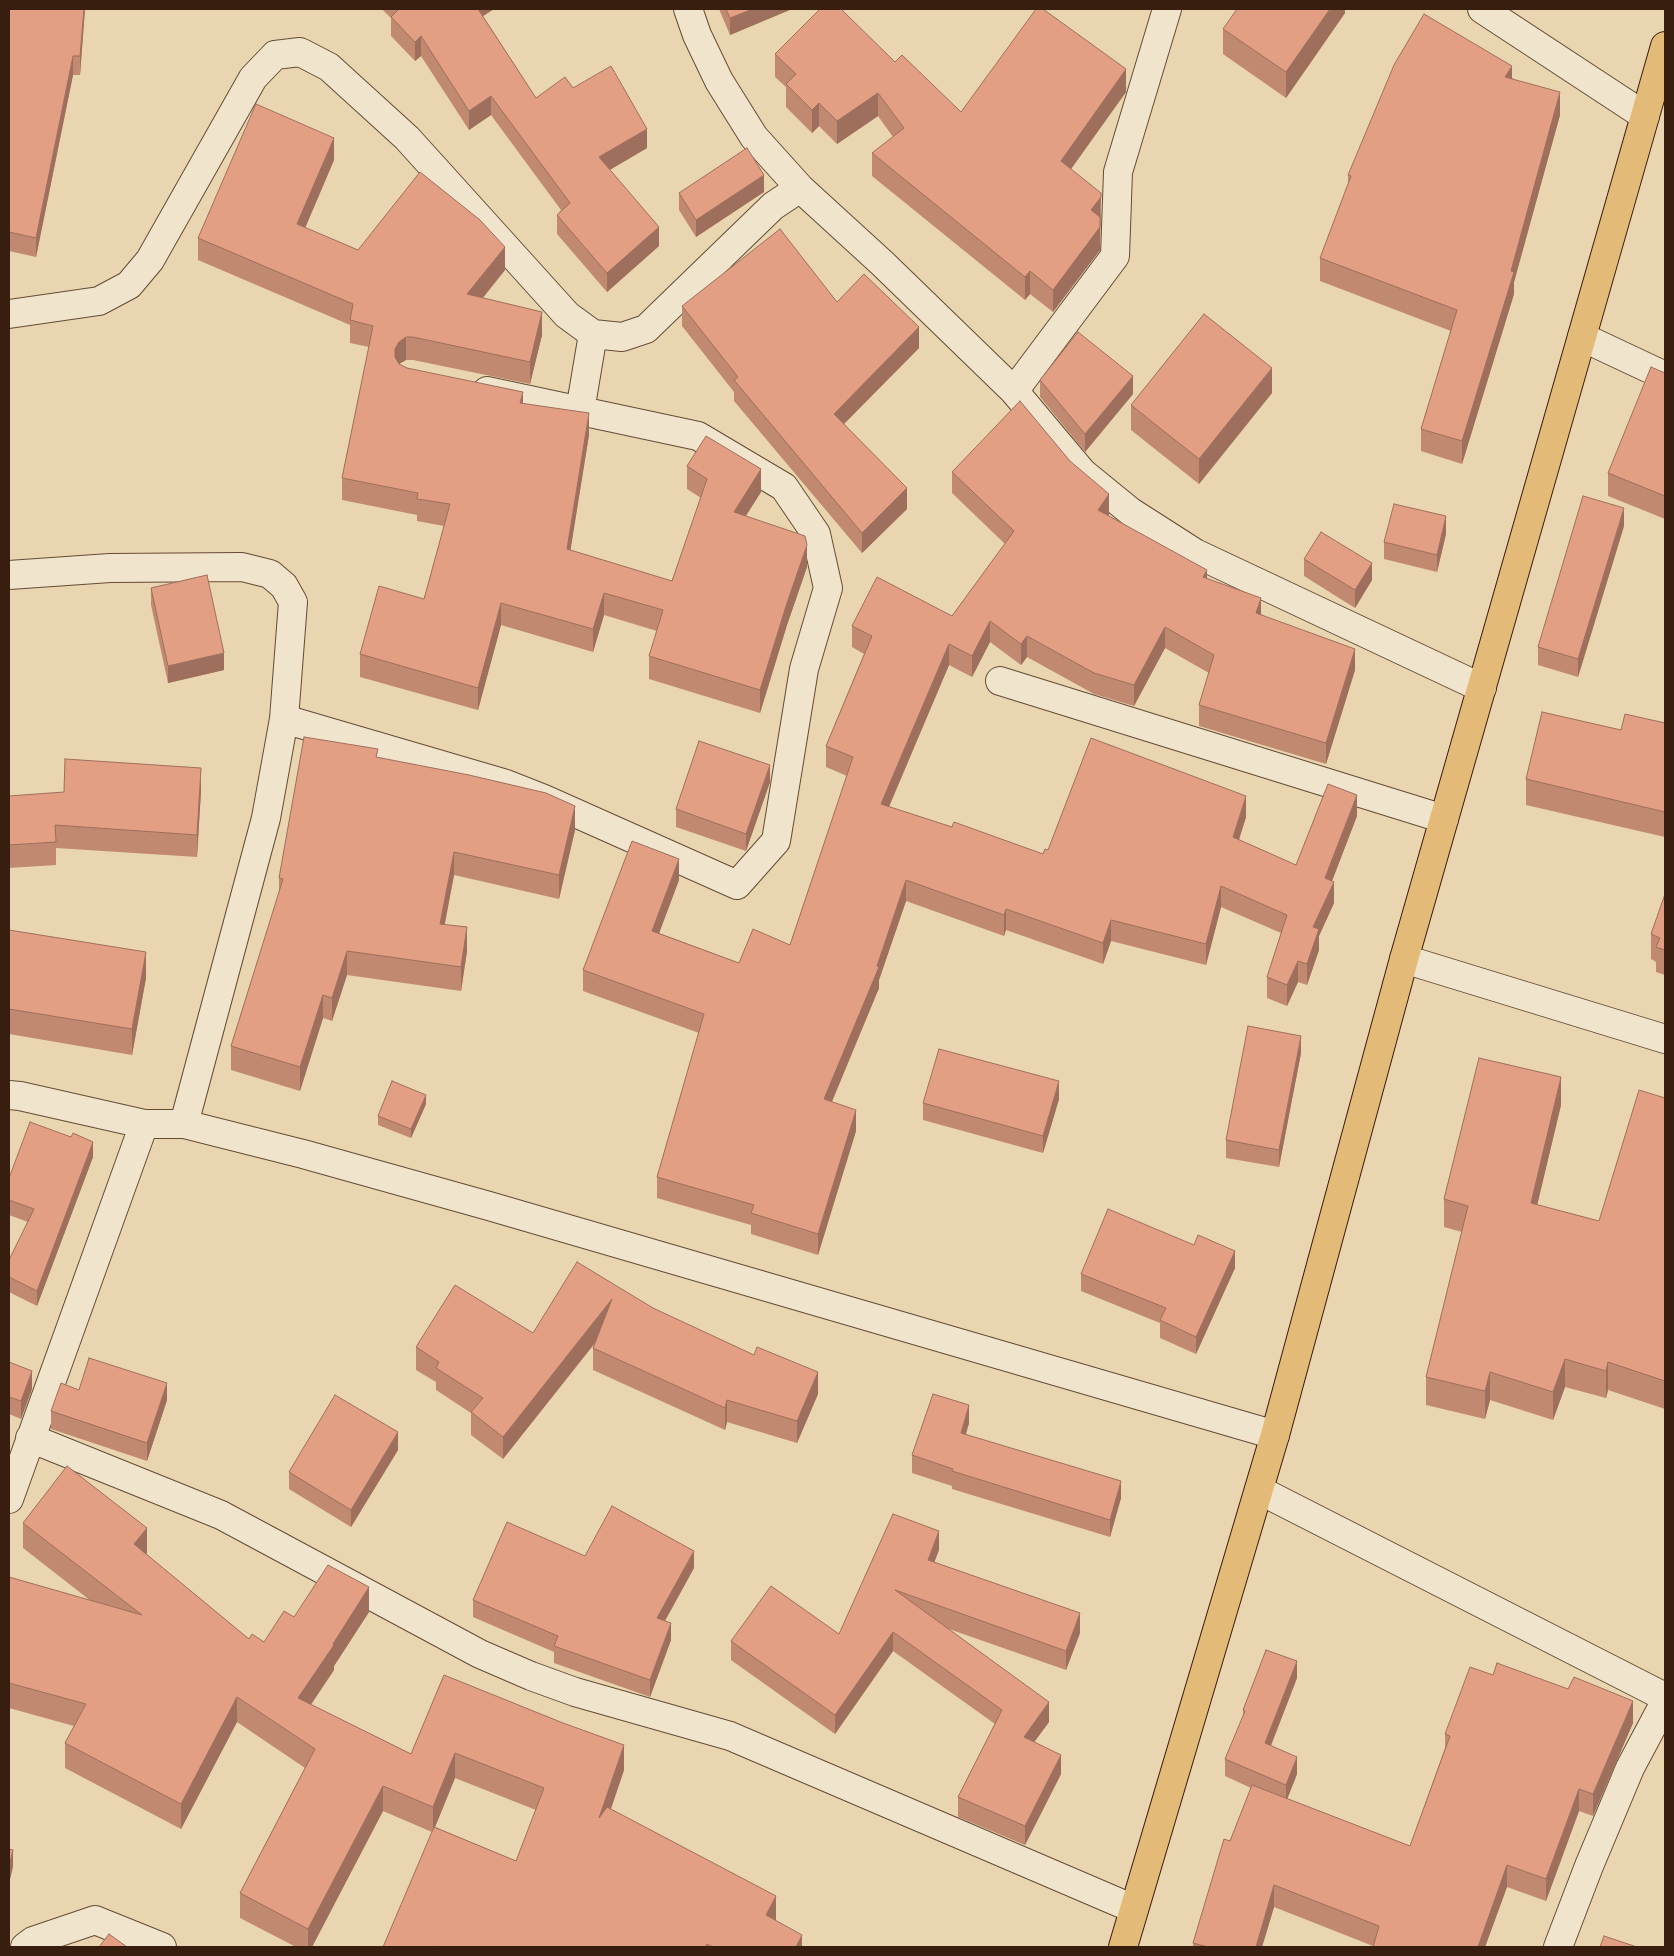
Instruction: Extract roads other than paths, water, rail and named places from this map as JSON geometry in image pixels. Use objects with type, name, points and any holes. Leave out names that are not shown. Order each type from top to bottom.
[{"type":"main road","points":[[1123,1947],[1275,1435],[1404,960],[1665,46]]},
{"type":"street","points":[[688,9],[719,81],[754,137],[800,188],[882,263],[1014,391],[1082,472],[1131,512],[1195,552],[1482,688]]},
{"type":"street","points":[[1014,391],[1115,256],[1118,172],[1166,9]]},
{"type":"street","points":[[1482,9],[1645,116]]},
{"type":"street","points":[[9,314],[98,301],[129,286],[150,260],[253,78],[275,55],[300,52],[329,67],[407,138],[567,315],[593,334],[622,337],[646,329],[774,206],[800,188]]},
{"type":"street","points":[[580,411],[593,334]]},
{"type":"street","points":[[1582,337],[1665,376]]},
{"type":"street","points":[[284,719],[506,784],[737,884],[776,841],[804,669],[828,588],[816,534],[784,487],[698,436],[466,387]]},
{"type":"street","points":[[9,576],[110,568],[242,567],[270,574],[284,586],[293,602],[284,719],[266,818],[184,1124]]},
{"type":"street","points":[[1000,681],[1444,819]]},
{"type":"street","points":[[1404,960],[1665,1039]]},
{"type":"street","points":[[9,1095],[144,1124],[184,1124],[303,1154],[489,1206],[1275,1435]]},
{"type":"street","points":[[9,1499],[144,1124]]},
{"type":"street","points":[[30,1438],[221,1515],[480,1654],[531,1676],[575,1692],[730,1736],[1134,1909]]},
{"type":"street","points":[[1259,1490],[1665,1697]]},
{"type":"street","points":[[1558,1947],[1626,1777],[1665,1702]]},
{"type":"street","points":[[25,1947],[33,1941],[95,1920],[162,1947]]}]
